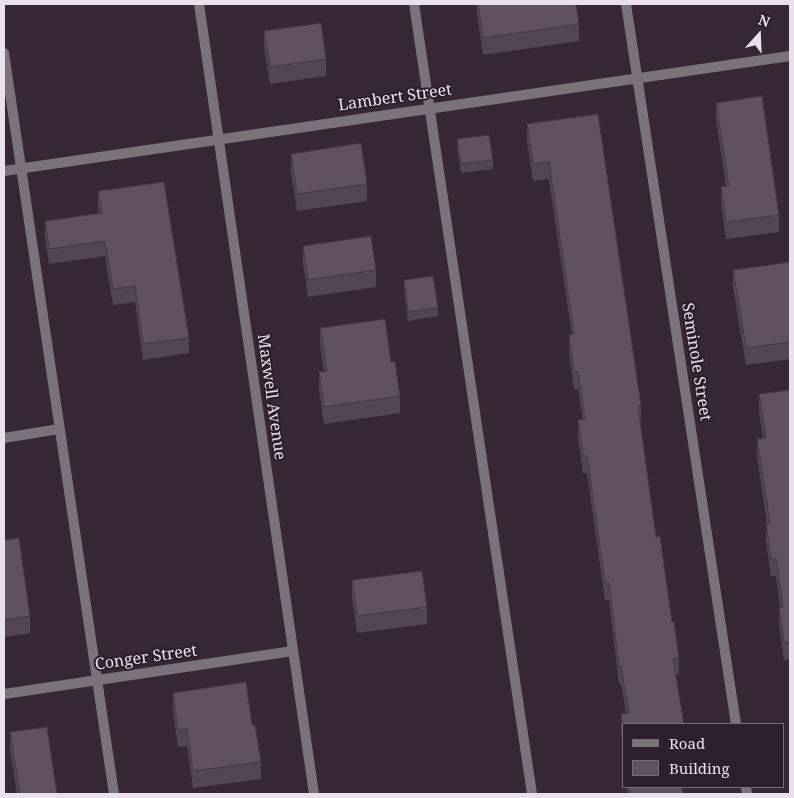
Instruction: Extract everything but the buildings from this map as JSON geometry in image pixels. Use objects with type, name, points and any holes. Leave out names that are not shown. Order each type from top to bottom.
[{"type":"street","name":"Maxwell Avenue","points":[[199,4],[314,794]]},
{"type":"street","points":[[414,4],[532,794]]},
{"type":"street","name":"Seminole Street","points":[[626,4],[736,723]]},
{"type":"street","points":[[4,53],[114,794]]},
{"type":"street","name":"Lambert Street","points":[[4,171],[790,56]]},
{"type":"street","points":[[4,438],[59,429]]},
{"type":"street","name":"Conger Street","points":[[4,694],[293,651]]}]
